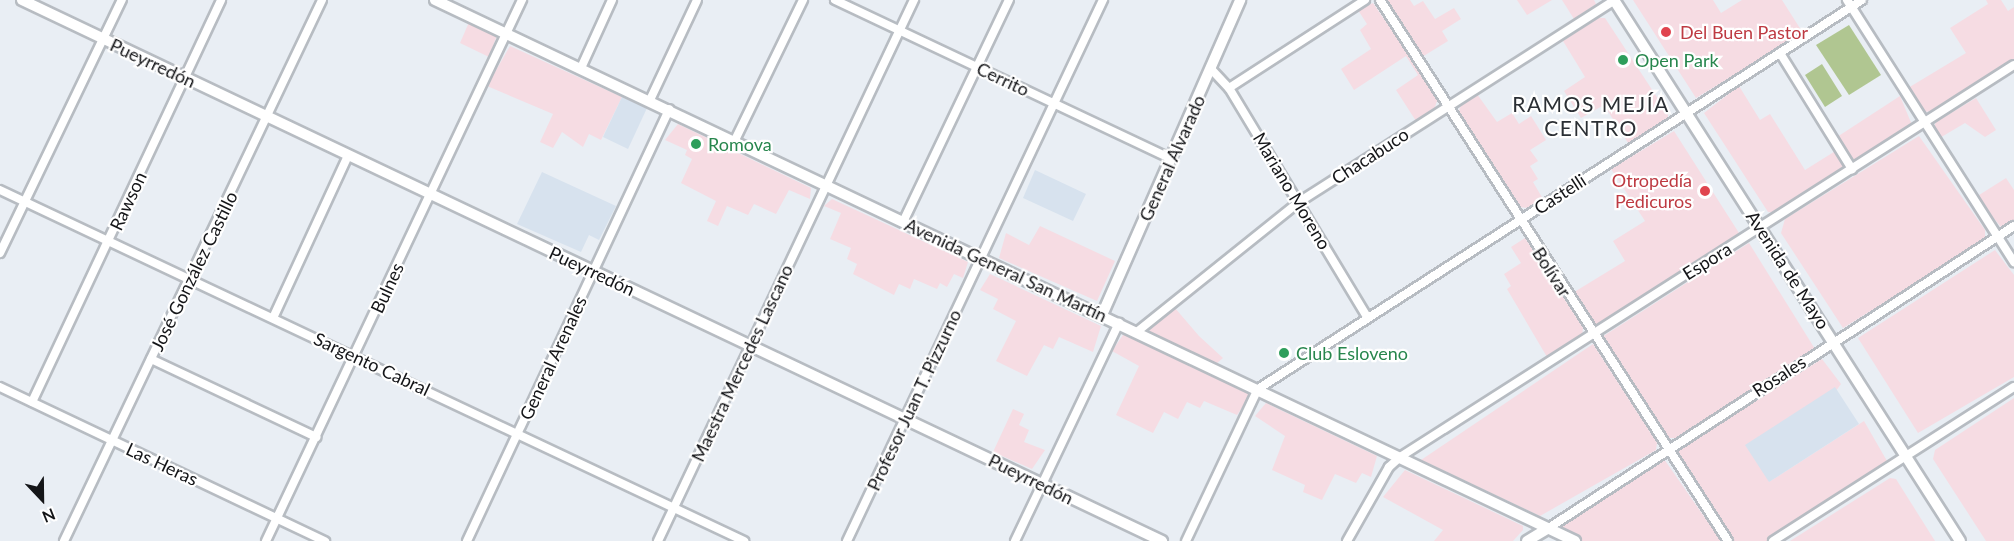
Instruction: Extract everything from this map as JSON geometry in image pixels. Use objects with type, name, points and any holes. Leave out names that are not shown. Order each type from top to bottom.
[{"type":"street","name":"Pueyrredón","points":[[22,0],[1162,541]]},
{"type":"street","points":[[0,252],[122,0]]},
{"type":"street","name":"Rawson","points":[[32,402],[222,0]]},
{"type":"street","name":"José González Castillo","points":[[64,541],[322,0]]},
{"type":"street","name":"Avenida General San Martín","points":[[435,0],[650,99],[981,260],[1119,323],[1575,541]]},
{"type":"street","name":"Bulnes","points":[[266,541],[522,0]]},
{"type":"street","points":[[580,68],[612,0]]},
{"type":"street","points":[[650,99],[697,0]]},
{"type":"street","points":[[735,140],[803,0]]},
{"type":"street","name":"Cerrito","points":[[835,0],[1171,159]]},
{"type":"street","name":"Maestra Mercedes Lascano","points":[[658,541],[914,0]]},
{"type":"street","points":[[903,222],[1009,0]]},
{"type":"street","name":"Profesor Juan T. Pizzurno","points":[[847,541],[1056,104],[1103,0]]},
{"type":"street","points":[[1229,88],[1365,0]]},
{"type":"street","name":"Bolívar","points":[[1380,0],[1519,221],[1728,541]]},
{"type":"street","name":"Chacabuco","points":[[1137,332],[1299,202],[1615,0]]},
{"type":"street","name":"Avenida de Mayo","points":[[1615,0],[1960,541]]},
{"type":"street","name":"Castelli","points":[[1258,389],[1685,112],[1780,53],[1849,3],[1862,0]]},
{"type":"street","name":"General Alvarado","points":[[1102,315],[1212,70],[1238,1]]},
{"type":"street","points":[[1849,3],[2014,262]]},
{"type":"street","points":[[1780,53],[1852,169]]},
{"type":"street","name":"Espora","points":[[1347,541],[1389,467],[1400,457],[2014,65]]},
{"type":"street","name":"Mariano Moreno","points":[[1212,70],[1229,88],[1367,317]]},
{"type":"street","name":"General Arenales","points":[[467,541],[669,109]]},
{"type":"street","points":[[273,318],[348,156]]},
{"type":"street","name":"Sargento Cabral","points":[[0,190],[744,541]]},
{"type":"street","name":"Rosales","points":[[1546,529],[1667,448],[2014,226]]},
{"type":"street","points":[[1015,541],[1119,323]]},
{"type":"street","points":[[151,359],[315,437]]},
{"type":"street","name":"Las Heras","points":[[0,387],[325,541]]},
{"type":"street","points":[[1773,541],[2014,387]]},
{"type":"street","points":[[1186,541],[1258,389]]},
{"type":"street","points":[[1527,541],[1546,529]]},
{"type":"street","points":[[1546,529],[1546,541]]},
{"type":"shaded area","points":[[1387,0],[1410,0],[1414,6],[1423,1],[1435,19],[1454,8],[1461,19],[1442,31],[1448,41],[1422,57]]},
{"type":"shaded area","points":[[1517,0],[1552,0],[1527,15]]},
{"type":"shaded area","points":[[1562,0],[1594,0],[1596,4],[1574,19]]},
{"type":"shaded area","points":[[1633,0],[1713,0],[1721,13],[1742,0],[1782,0],[1803,33],[1696,98]]},
{"type":"shaded area","points":[[1986,0],[2001,0],[2008,11],[2014,7],[2014,59],[1933,111],[1924,112],[1908,88],[1966,53],[1950,28],[1988,4]]},
{"type":"shaded area","points":[[1373,3],[1438,98],[1434,110],[1416,121],[1396,90],[1418,75],[1406,56],[1354,90],[1341,69],[1371,49],[1360,30],[1367,24],[1358,10]]},
{"type":"shaded area","points":[[1598,18],[1605,18],[1668,114],[1668,120],[1630,146],[1604,105],[1581,118],[1564,91],[1585,77],[1563,41]]},
{"type":"shaded area","points":[[470,20],[497,35],[489,57],[460,43]]},
{"type":"shaded area","points":[[510,46],[622,97],[601,140],[589,134],[583,147],[562,132],[553,148],[540,142],[553,114],[487,86]]},
{"type":"shaded area","points":[[1739,86],[1760,120],[1770,114],[1805,170],[1837,150],[1845,169],[1777,212],[1768,212],[1704,113]]},
{"type":"shaded area","points":[[1477,94],[1497,122],[1512,113],[1519,124],[1531,116],[1546,140],[1530,150],[1538,161],[1530,166],[1538,179],[1533,182],[1543,199],[1529,208],[1517,207],[1458,115],[1461,104]]},
{"type":"shaded area","points":[[1900,96],[1912,125],[1852,161],[1837,137]]},
{"type":"shaded area","points":[[622,97],[647,108],[628,149],[603,137]]},
{"type":"shaded area","points":[[1976,98],[1996,130],[1985,137],[1965,123],[1938,139],[1933,129],[1936,122]]},
{"type":"shaded area","points":[[678,124],[811,188],[810,199],[789,190],[776,214],[754,204],[748,215],[727,206],[718,226],[707,221],[716,201],[681,183],[692,159],[685,155],[687,150],[665,140]]},
{"type":"shaded area","points":[[1674,131],[1739,233],[1595,326],[1571,294],[1625,261],[1613,241],[1645,221],[1611,169]]},
{"type":"shaded area","points":[[1919,136],[1985,230],[1985,240],[1843,328],[1781,233],[1785,219]]},
{"type":"shaded area","points":[[1035,170],[1086,194],[1073,221],[1023,198]]},
{"type":"shaded area","points":[[542,172],[616,206],[599,240],[589,235],[581,252],[517,224]]},
{"type":"shaded area","points":[[2006,178],[2014,190],[2014,220],[2001,227],[1976,197]]},
{"type":"shaded area","points":[[832,199],[968,262],[963,278],[954,274],[947,287],[940,283],[937,289],[914,279],[910,289],[899,284],[894,295],[853,274],[857,264],[847,259],[851,248],[830,239],[841,213],[824,206]]},
{"type":"shaded area","points":[[1040,226],[1115,261],[1097,301],[999,258],[1006,233],[1029,245]]},
{"type":"shaded area","points":[[1525,238],[1583,328],[1582,337],[1547,357],[1507,289],[1511,286],[1504,274],[1521,263],[1511,247]]},
{"type":"shaded area","points":[[1749,243],[1815,349],[1677,438],[1665,438],[1602,337]]},
{"type":"shaded area","points":[[1995,250],[2014,275],[2014,377],[1918,433],[1858,338]]},
{"type":"shaded area","points":[[990,274],[1101,326],[1093,352],[1059,337],[1053,349],[1044,345],[1027,376],[996,361],[1016,321],[993,309],[998,299],[980,290]]},
{"type":"shaded area","points":[[1175,308],[1199,336],[1223,358],[1216,364],[1150,333],[1150,327]]},
{"type":"shaded area","points":[[1125,332],[1252,393],[1237,415],[1204,401],[1200,408],[1187,402],[1178,419],[1164,412],[1153,433],[1116,415],[1139,366],[1112,351]]},
{"type":"shaded area","points":[[1593,344],[1657,443],[1656,450],[1540,516],[1421,460]]},
{"type":"shaded area","points":[[1822,359],[1841,384],[1769,482],[1864,421],[1887,461],[1767,541],[1731,541],[1676,450]]},
{"type":"shaded area","points":[[1835,387],[1859,424],[1769,482],[1745,445]]},
{"type":"shaded area","points":[[2014,398],[2014,541],[1986,541],[1933,459],[1935,450]]},
{"type":"shaded area","points":[[1266,403],[1377,456],[1371,477],[1362,473],[1356,483],[1335,474],[1322,500],[1303,492],[1305,485],[1272,470],[1285,436],[1255,416]]},
{"type":"shaded area","points":[[1013,409],[1024,414],[1019,425],[1029,430],[1024,442],[1045,450],[1032,469],[993,452]]},
{"type":"shaded area","points":[[1664,459],[1721,541],[1582,541],[1561,531],[1561,522]]},
{"type":"shaded area","points":[[1405,470],[1523,526],[1523,530],[1513,541],[1434,541],[1443,530],[1383,497]]},
{"type":"shaded area","points":[[1890,478],[1896,479],[1935,541],[1790,541]]},
{"type":"green space","points":[[1849,25],[1881,75],[1849,95],[1816,45]]},
{"type":"green space","points":[[1822,64],[1842,96],[1825,107],[1805,75]]},
{"type":"place","name":"Del Buen Pastor","points":[[1666,32]]},
{"type":"place","name":"Open Park","points":[[1623,60]]},
{"type":"place","name":"Romova","points":[[696,144]]},
{"type":"place","name":"Otropedía Pedicuros","points":[[1705,191]]},
{"type":"place","name":"Club Esloveno","points":[[1284,353]]},
{"type":"district","name":"RAMOS MEJÍA CENTRO","points":[[1591,116]]}]
